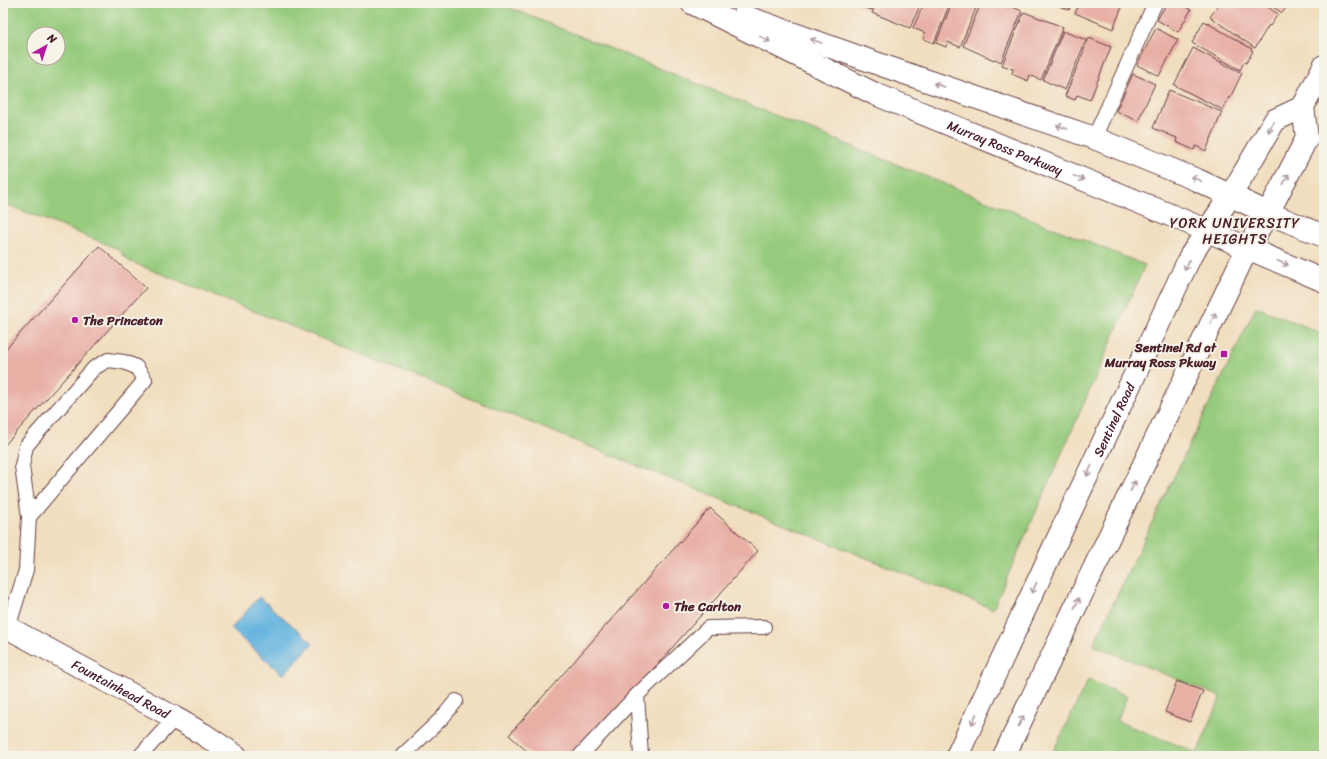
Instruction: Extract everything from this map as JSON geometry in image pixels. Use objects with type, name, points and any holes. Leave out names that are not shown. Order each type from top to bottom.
[{"type":"street","name":"Murray Ross Parkway","points":[[692,3],[875,94],[1168,214],[1324,281]]},
{"type":"street","points":[[709,3],[887,67],[1094,138],[1197,180],[1268,213],[1324,236]]},
{"type":"street","points":[[1004,756],[1247,249],[1268,213],[1307,138],[1303,107],[1324,66]]},
{"type":"street","name":"Sentinel Road","points":[[957,756],[1050,552],[1191,255],[1231,195],[1275,120],[1303,107]]},
{"type":"street","name":"Fountainhead Road","points":[[6,626],[175,718],[203,734],[236,756]]},
{"type":"lane","points":[[1094,138],[1150,4]]},
{"type":"lane","points":[[6,626],[26,570],[29,516],[22,466],[26,446],[94,368],[108,360],[124,362],[136,367],[145,380],[29,516]]},
{"type":"lane","points":[[580,756],[637,695],[708,628],[764,628]]},
{"type":"lane","points":[[637,695],[641,756]]},
{"type":"lane","points":[[402,756],[442,718],[456,701]]},
{"type":"lane","points":[[140,756],[175,718]]},
{"type":"green space","points":[[3,3],[498,3],[1145,265],[993,609],[129,261],[116,248],[3,203]]},
{"type":"green space","points":[[1256,307],[1324,334],[1324,756],[1051,756],[1088,680],[1127,696],[1117,721],[1197,753],[1221,697],[1093,645]]},
{"type":"water","points":[[259,597],[313,643],[283,675],[231,629]]},
{"type":"building","points":[[853,3],[874,3],[871,10]]},
{"type":"building","points":[[876,3],[921,3],[910,28],[872,13]]},
{"type":"building","points":[[924,3],[950,3],[934,43],[923,39],[925,33],[913,28]]},
{"type":"building","points":[[952,3],[978,3],[960,47],[948,42],[946,47],[936,43]]},
{"type":"building","points":[[981,3],[1003,3],[1022,11],[1001,62],[963,46]]},
{"type":"building","points":[[1052,3],[1072,3],[1069,10]]},
{"type":"building","points":[[1080,3],[1114,3],[1122,7],[1113,29],[1075,13]]},
{"type":"building","points":[[1167,3],[1179,3],[1191,10],[1178,32],[1157,20]]},
{"type":"building","points":[[1220,3],[1262,3],[1278,14],[1270,26],[1269,25],[1255,48],[1210,17]]},
{"type":"building","points":[[1267,3],[1290,3],[1282,13]]},
{"type":"building","points":[[1024,12],[1063,27],[1041,80],[1030,75],[1028,81],[1012,74],[1013,69],[1002,65]]},
{"type":"building","points":[[1204,21],[1252,49],[1251,50],[1253,51],[1246,63],[1244,62],[1240,70],[1192,43]]},
{"type":"building","points":[[1156,28],[1178,40],[1159,76],[1137,65]]},
{"type":"building","points":[[1063,31],[1086,40],[1065,90],[1043,80]]},
{"type":"building","points":[[1089,38],[1111,47],[1090,100],[1077,95],[1075,100],[1065,96]]},
{"type":"building","points":[[1193,48],[1242,73],[1223,110],[1174,85]]},
{"type":"building","points":[[1133,74],[1155,84],[1138,121],[1116,111]]},
{"type":"building","points":[[1169,90],[1222,112],[1206,151],[1196,146],[1194,150],[1176,142],[1177,138],[1153,128]]},
{"type":"building","name":"The Princeton","points":[[99,246],[146,288],[3,447],[3,352]]},
{"type":"building","name":"The Carlton","points":[[710,508],[758,551],[576,756],[532,756],[509,735]]},
{"type":"building","points":[[1177,681],[1203,691],[1190,722],[1165,712]]},
{"type":"place","name":"The Princeton","points":[[75,320]]},
{"type":"place","name":"Sentinel Rd at Murray Ross Pkway","points":[[1224,354]]},
{"type":"place","name":"The Carlton","points":[[666,606]]},
{"type":"district","name":"YORK UNIVERSITY HEIGHTS","points":[[1235,232]]}]
